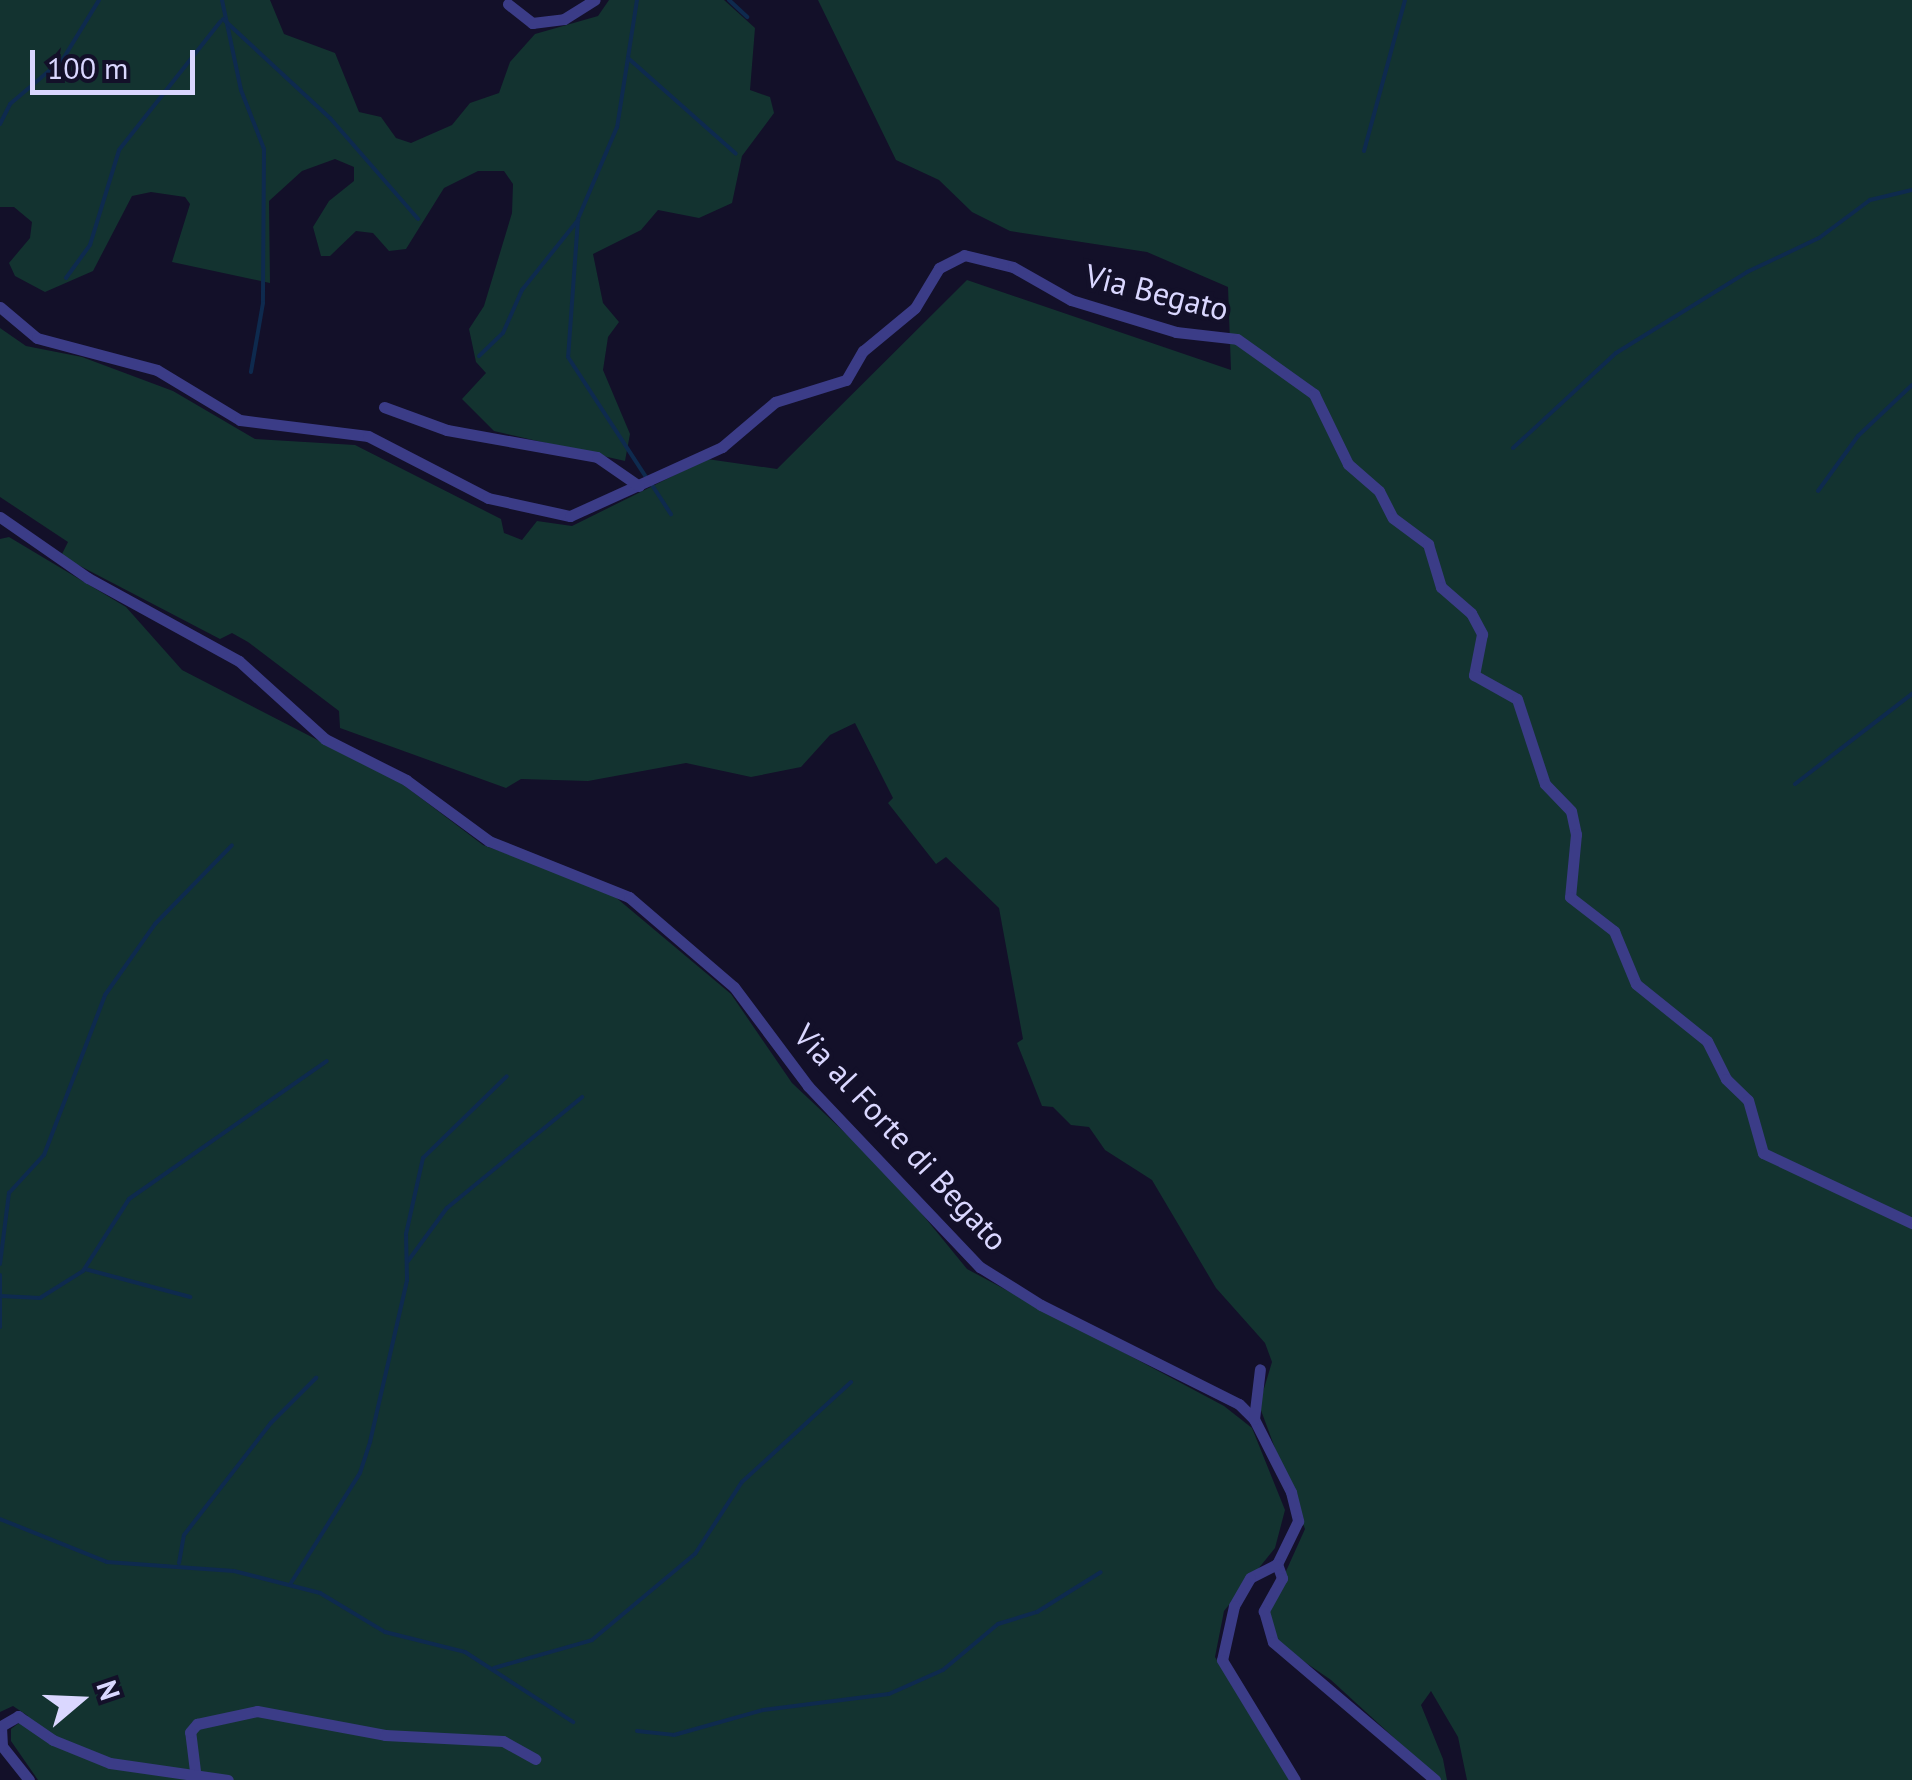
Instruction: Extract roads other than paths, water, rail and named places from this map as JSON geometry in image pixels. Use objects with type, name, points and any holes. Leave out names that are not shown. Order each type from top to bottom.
[{"type":"street","points":[[508,4],[532,23],[564,18],[595,0]]},
{"type":"street","name":"Via Begato","points":[[639,486],[722,447],[775,402],[846,380],[863,351],[910,313],[933,274],[954,259],[986,256],[1059,295],[1176,332],[1237,339],[1306,386],[1348,464],[1379,492],[1398,523],[1428,544],[1444,592],[1475,618],[1482,647],[1474,675],[1517,700],[1545,784],[1570,811],[1574,903],[1614,931],[1636,984],[1707,1042],[1726,1079],[1748,1100],[1754,1138],[1768,1158],[1912,1222]]},
{"type":"street","points":[[0,307],[37,338],[157,370],[240,420],[368,436],[516,508],[570,516],[639,486],[606,459],[448,430],[384,407]]},
{"type":"street","name":"Via al Forte di Begato","points":[[0,517],[88,578],[239,661],[306,725],[422,791],[489,841],[616,887],[734,987],[808,1086],[879,1153],[980,1266],[1041,1305],[1239,1404],[1254,1418],[1292,1492],[1298,1522],[1277,1564]]},
{"type":"street","points":[[1254,1418],[1260,1369]]},
{"type":"street","points":[[1294,1780],[1222,1660],[1242,1592],[1266,1565],[1277,1564],[1282,1578],[1264,1612],[1273,1642],[1435,1780]]},
{"type":"street","points":[[195,1771],[190,1732],[208,1720],[275,1711],[341,1732],[503,1741],[535,1759]]},
{"type":"street","points":[[29,1780],[2,1746],[2,1726],[12,1717],[110,1763],[195,1771],[228,1780]]},
{"type":"waterway","points":[[0,124],[10,104],[63,59],[99,0]]},
{"type":"waterway","points":[[222,0],[241,90],[264,149],[263,303],[251,372]]},
{"type":"waterway","points":[[637,0],[617,127],[578,219],[568,357],[646,477]]},
{"type":"waterway","points":[[729,0],[747,17]]},
{"type":"waterway","points":[[1364,151],[1405,0]]},
{"type":"waterway","points":[[223,19],[330,118],[418,219]]},
{"type":"waterway","points":[[66,278],[90,245],[119,150],[221,21]]},
{"type":"waterway","points":[[628,58],[736,154]]},
{"type":"waterway","points":[[1513,448],[1616,353],[1747,272],[1819,238],[1870,200],[1912,190]]},
{"type":"waterway","points":[[479,356],[503,333],[522,290],[578,220]]},
{"type":"waterway","points":[[1818,491],[1858,436],[1912,385]]},
{"type":"waterway","points":[[652,485],[671,514]]},
{"type":"waterway","points":[[1795,784],[1912,694]]},
{"type":"waterway","points":[[0,1264],[9,1193],[44,1155],[105,995],[155,924],[232,845]]},
{"type":"waterway","points":[[1,1296],[40,1298],[83,1271],[129,1199],[327,1061]]},
{"type":"waterway","points":[[291,1583],[360,1473],[370,1442],[407,1280],[406,1234],[423,1158],[507,1076]]},
{"type":"waterway","points":[[408,1261],[447,1208],[582,1097]]},
{"type":"waterway","points":[[85,1269],[190,1297]]},
{"type":"waterway","points":[[0,1275],[0,1327]]},
{"type":"waterway","points":[[179,1563],[184,1535],[271,1423],[316,1378]]},
{"type":"waterway","points":[[494,1668],[592,1640],[695,1554],[742,1482],[851,1382]]},
{"type":"waterway","points":[[0,1519],[107,1562],[234,1571],[320,1593],[385,1632],[465,1652],[573,1722]]},
{"type":"waterway","points":[[637,1731],[674,1735],[763,1710],[889,1694],[943,1670],[998,1624],[1037,1612],[1101,1572]]}]
